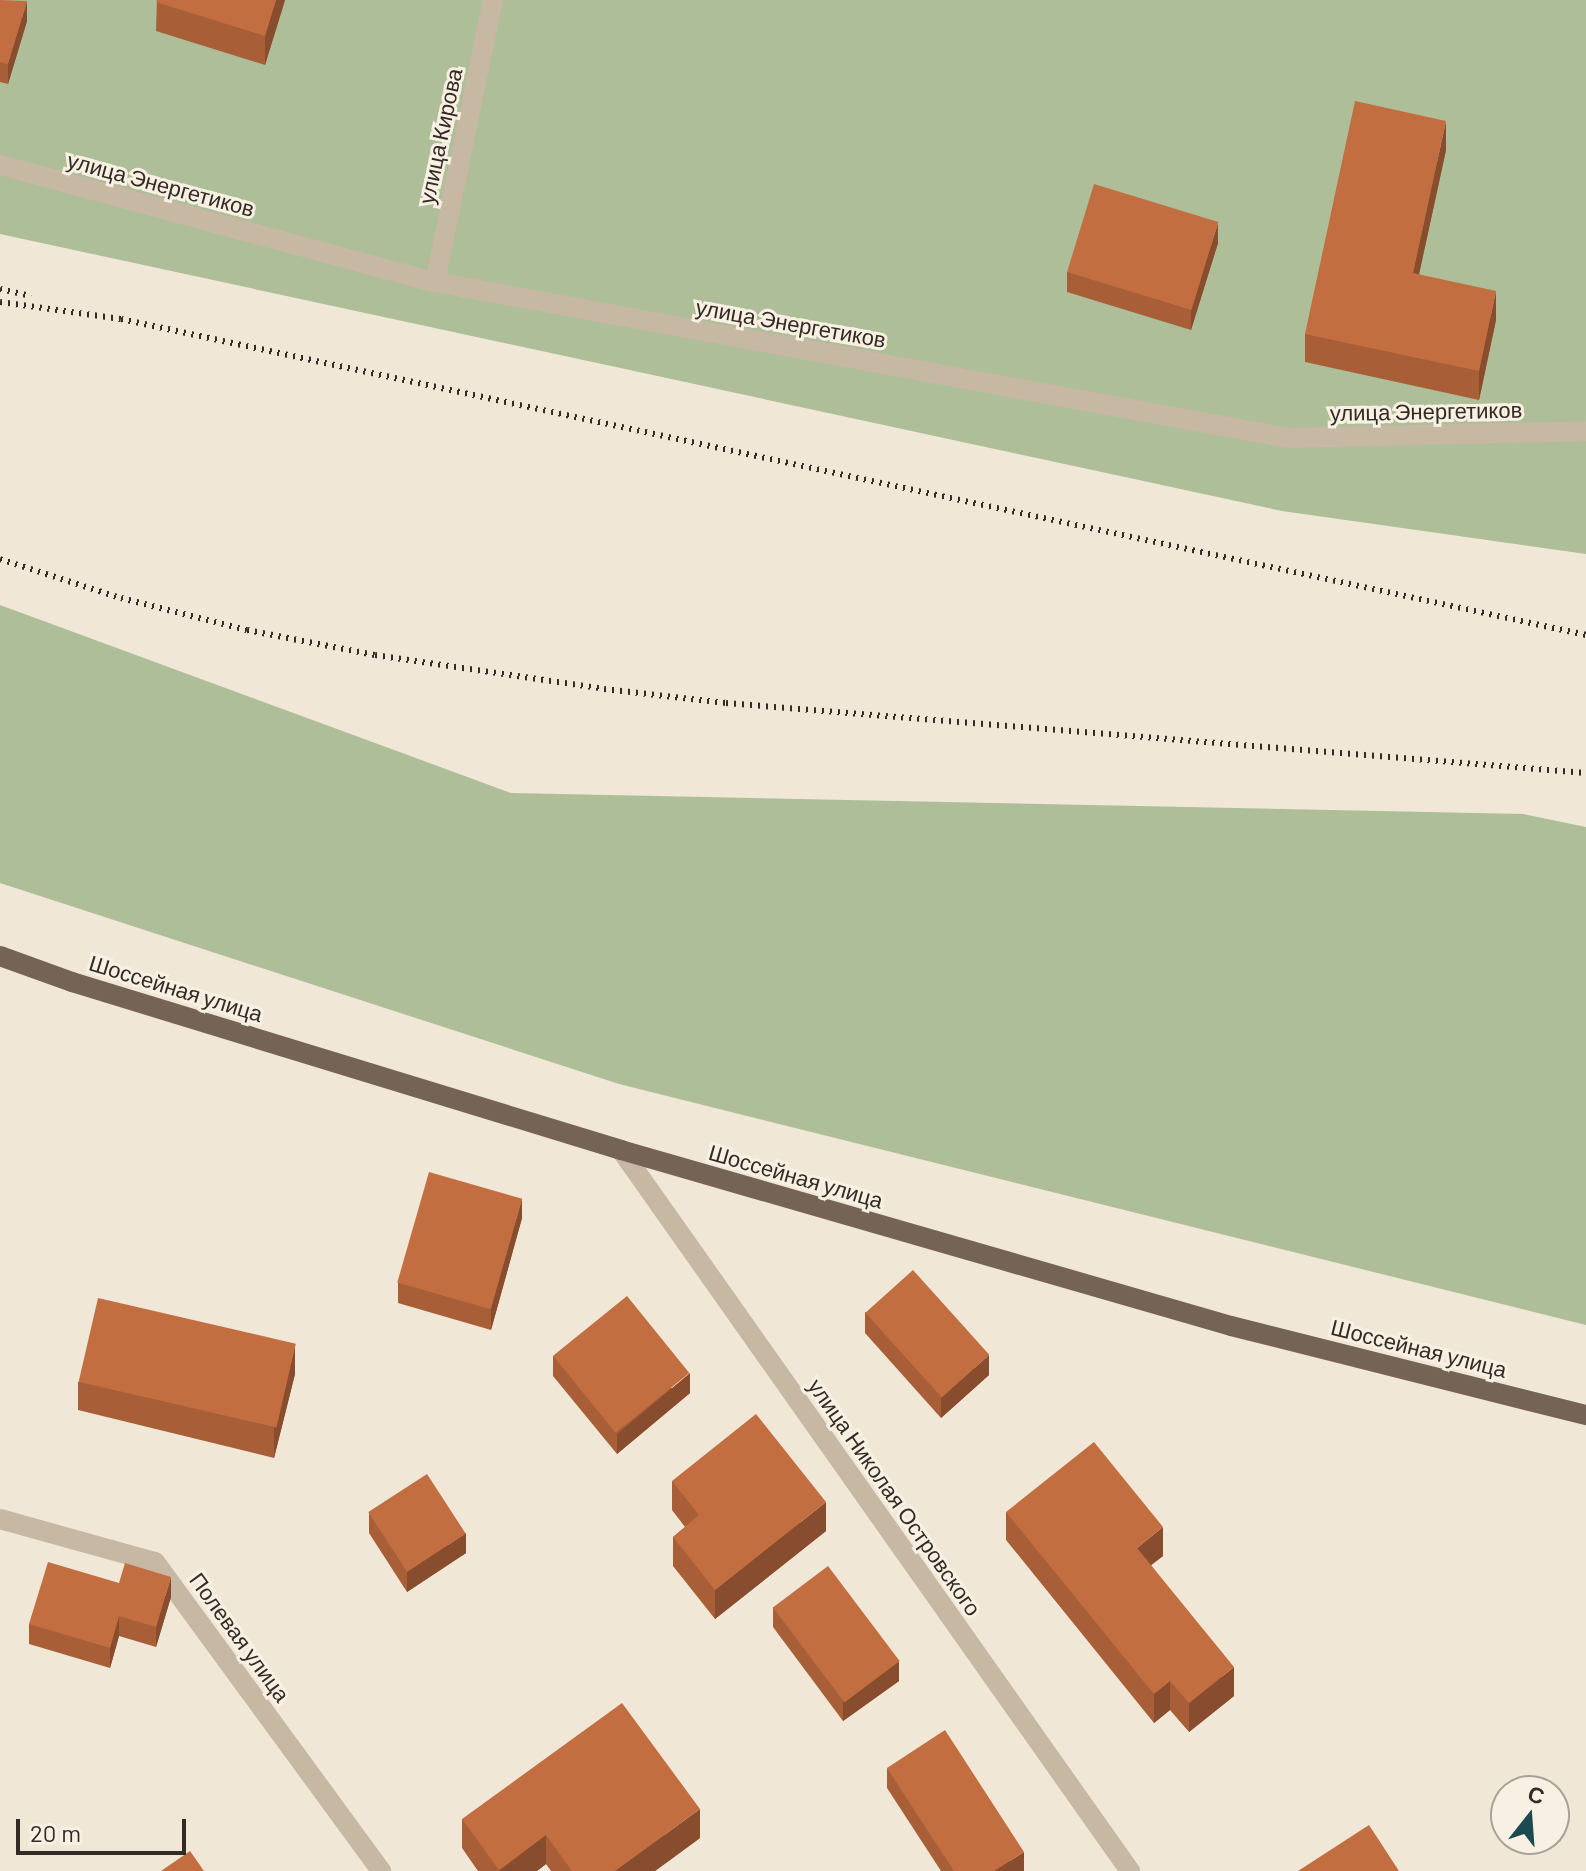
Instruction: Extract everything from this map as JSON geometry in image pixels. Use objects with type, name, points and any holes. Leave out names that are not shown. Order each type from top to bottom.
[{"type":"main road","name":"Шоссейная улица","points":[[0,956],[72,982],[621,1150],[1231,1326],[1586,1415]]},
{"type":"street","name":"улица Кирова","points":[[435,282],[493,0]]},
{"type":"street","name":"улица Энергетиков","points":[[0,165],[435,282],[1288,438],[1586,431]]},
{"type":"street","name":"улица Николая Островского","points":[[621,1150],[1130,1871]]},
{"type":"street","name":"Полевая улица","points":[[0,1519],[155,1562],[381,1871]]},
{"type":"green space","points":[[0,0],[1586,0],[1586,554],[1282,511],[0,234]]},
{"type":"green space","points":[[0,605],[511,793],[1523,814],[1586,827],[1586,1325],[619,1084],[0,883]]},
{"type":"building","points":[[0,0],[27,1],[8,64],[0,62]]},
{"type":"building","points":[[157,0],[276,0],[265,36]]},
{"type":"building","points":[[1355,101],[1446,121],[1413,273],[1496,291],[1479,371],[1305,334]]},
{"type":"building","points":[[1094,184],[1218,222],[1191,310],[1067,272]]},
{"type":"building","points":[[429,1172],[522,1199],[491,1309],[397,1283]]},
{"type":"building","points":[[913,1270],[989,1355],[942,1398],[865,1313]]},
{"type":"building","points":[[627,1296],[689,1373],[615,1433],[553,1356]]},
{"type":"building","points":[[98,1298],[296,1344],[276,1427],[79,1382]]},
{"type":"building","points":[[756,1414],[826,1502],[715,1590],[673,1537],[699,1515],[672,1481]]},
{"type":"building","points":[[1094,1442],[1163,1527],[1137,1548],[1234,1667],[1189,1703],[1170,1681],[1154,1694],[1006,1512]]},
{"type":"building","points":[[427,1474],[466,1534],[407,1572],[368,1512]]},
{"type":"building","points":[[48,1562],[119,1583],[125,1563],[171,1577],[156,1627],[119,1616],[110,1648],[29,1624]]},
{"type":"building","points":[[828,1566],[900,1661],[845,1703],[773,1608]]},
{"type":"building","points":[[622,1703],[700,1809],[615,1871],[572,1871],[546,1835],[499,1870],[462,1819]]},
{"type":"building","points":[[945,1730],[1024,1852],[994,1871],[954,1871],[887,1768]]},
{"type":"building","points":[[1369,1825],[1399,1871],[1298,1871]]},
{"type":"building","points":[[190,1851],[204,1871],[161,1871]]},
{"type":"railway","points":[[0,289],[31,296]]},
{"type":"railway","points":[[0,302],[121,319],[1586,635]]},
{"type":"railway","points":[[0,559],[121,598],[247,630],[375,655],[604,689],[726,703],[1586,773]]}]
